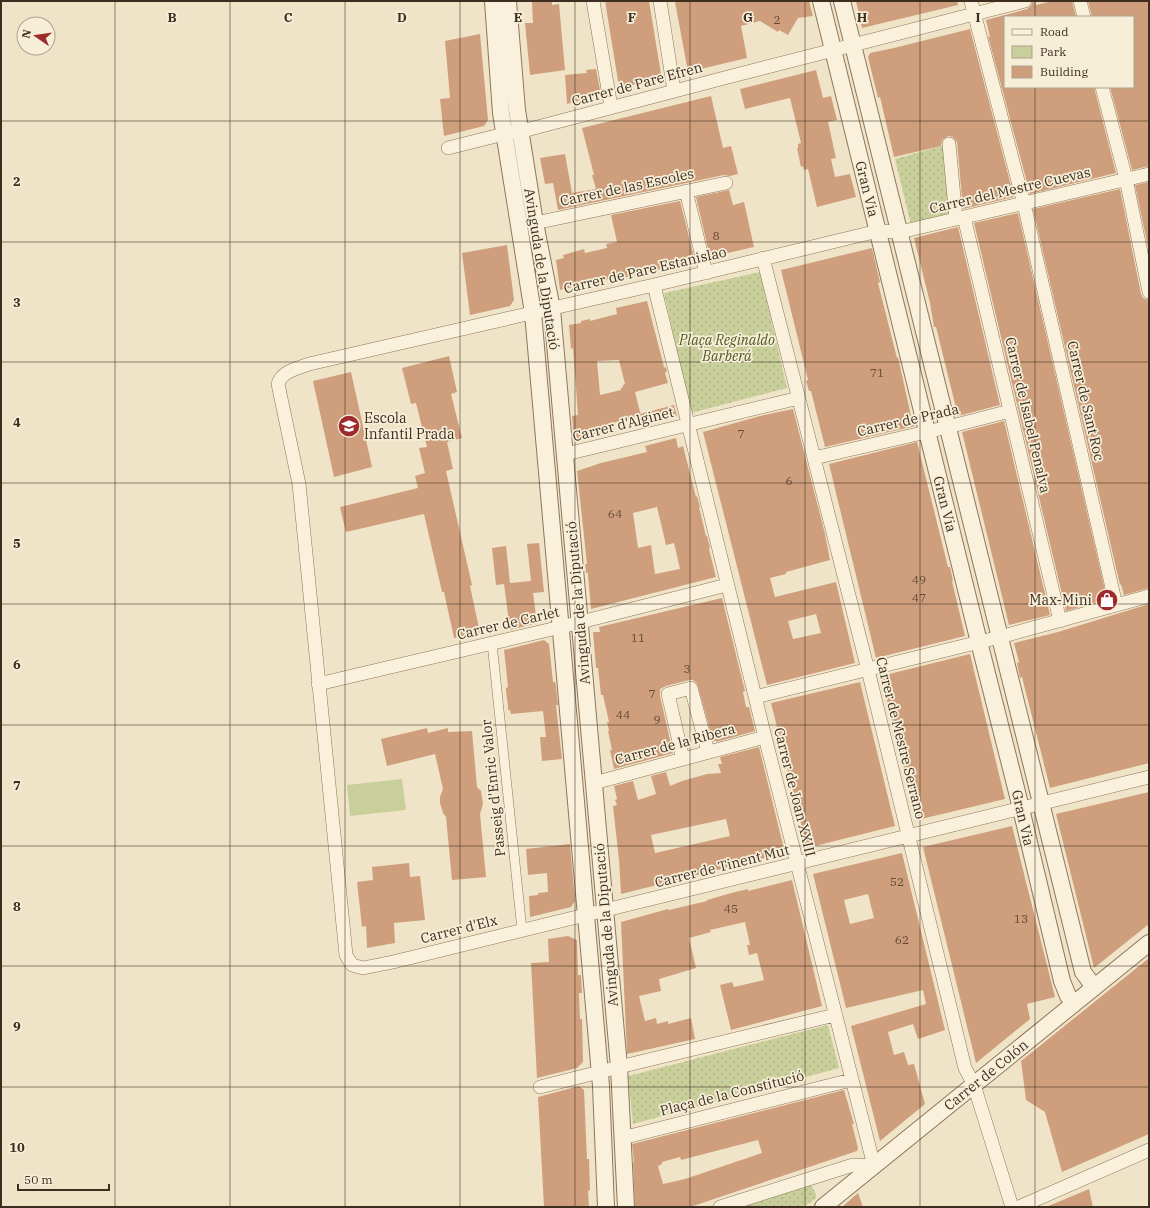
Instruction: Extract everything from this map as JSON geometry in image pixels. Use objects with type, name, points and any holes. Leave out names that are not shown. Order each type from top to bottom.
[{"type":"street","name":"Avinguda de la Diputació","points":[[493,1],[504,134],[534,312],[599,1072],[606,1207]]},
{"type":"street","name":"Avinguda de la Diputació","points":[[508,1],[517,110],[535,223],[552,309],[566,454],[618,1067],[626,1207]]},
{"type":"street","points":[[593,1],[611,107]]},
{"type":"street","points":[[660,1],[674,91]]},
{"type":"street","name":"Gran Via","points":[[821,1],[1021,808],[1062,981],[1068,996],[1074,1004]]},
{"type":"street","name":"Gran Via","points":[[842,1],[1083,972],[1094,987]]},
{"type":"street","name":"Carrer de Sant Roc","points":[[971,1],[1024,204],[1116,605]]},
{"type":"street","name":"Carrer de Pare Efren","points":[[448,148],[520,131],[1025,1]]},
{"type":"street","points":[[1080,1],[1084,16]]},
{"type":"street","points":[[1102,88],[1126,179],[1149,292]]},
{"type":"street","name":"Carrer de Isabel Penalva","points":[[949,144],[960,218],[1010,411],[1060,621]]},
{"type":"street","name":"Carrer del Mestre Cuevas","points":[[878,230],[900,232],[1149,174]]},
{"type":"street","name":"Carrer de las Escoles","points":[[535,223],[726,183]]},
{"type":"street","points":[[686,191],[706,272]]},
{"type":"street","name":"Carrer de Pare Estanislao","points":[[318,684],[298,484],[278,384],[280,377],[287,372],[309,364],[654,285],[878,230]]},
{"type":"street","points":[[654,285],[688,424],[799,398],[763,258]]},
{"type":"street","name":"Carrer de Mestre Serrano","points":[[799,398],[868,670],[965,1068],[974,1085],[1012,1207]]},
{"type":"street","name":"Carrer de Prada","points":[[814,458],[1010,411]]},
{"type":"street","name":"Carrer d'Alginet","points":[[566,454],[688,424]]},
{"type":"street","name":"Carrer de Joan XXIII","points":[[688,424],[834,1015],[874,1166]]},
{"type":"street","name":"Carrer de Carlet","points":[[318,684],[561,627],[727,585]]},
{"type":"street","points":[[755,697],[1000,638],[1149,596]]},
{"type":"street","name":"Passeig d'Enric Valor","points":[[492,643],[522,930]]},
{"type":"street","name":"Carrer d'Elx","points":[[318,684],[346,955],[352,966],[363,968],[586,914]]},
{"type":"street","points":[[684,759],[668,694],[691,688],[708,752]]},
{"type":"street","name":"Carrer de la Ribera","points":[[594,783],[765,737]]},
{"type":"street","name":"Carrer de Tinent Mut","points":[[586,914],[908,837],[1149,777]]},
{"type":"street","name":"Carrer de Colón","points":[[823,1207],[1149,943]]},
{"type":"street","points":[[540,1087],[834,1015]]},
{"type":"street","name":"Plaça de la Constitució","points":[[622,1138],[851,1080]]},
{"type":"street","points":[[1019,1207],[1149,1150]]},
{"type":"street","points":[[720,1207],[853,1165],[874,1166]]},
{"type":"green space","points":[[945,145],[953,216],[911,225],[895,159]]},
{"type":"green space","name":"Plaça Reginaldo Barberá","points":[[760,272],[787,388],[691,413],[664,293]]},
{"type":"green space","points":[[402,779],[406,810],[350,816],[347,785]]},
{"type":"green space","points":[[828,1025],[839,1068],[633,1124],[628,1076]]},
{"type":"green space","points":[[810,1183],[816,1194],[816,1198],[804,1207],[731,1207]]},
{"type":"building","points":[[532,1],[552,1],[552,5],[559,4],[565,70],[530,75],[525,23],[533,23]]},
{"type":"building","points":[[605,1],[649,1],[662,80],[619,87]]},
{"type":"building","points":[[809,1],[813,16],[798,18],[788,35],[779,30],[778,32],[760,21],[741,26],[747,58],[688,72],[675,2]]},
{"type":"building","points":[[856,1],[957,1],[958,5],[862,28]]},
{"type":"building","points":[[1033,1],[1036,1],[1036,5],[1052,1],[1072,1],[1076,16],[1004,16],[1004,88],[1094,88],[1116,173],[1030,194],[988,36],[990,37],[986,20],[1027,9],[1031,6]]},
{"type":"building","points":[[1088,1],[1149,1],[1149,166],[1132,170],[1110,88],[1134,88],[1134,16],[1092,16]]},
{"type":"building","points":[[970,29],[1014,197],[963,209],[957,142],[953,137],[948,136],[942,140],[941,146],[894,157],[880,97],[878,98],[868,57],[870,53]]},
{"type":"building","points":[[480,34],[488,120],[484,126],[444,136],[440,99],[450,98],[445,41]]},
{"type":"building","points":[[596,69],[601,95],[567,104],[565,75],[587,73],[586,70]]},
{"type":"building","points":[[816,70],[823,98],[831,96],[837,120],[828,122],[836,158],[831,159],[835,177],[850,174],[856,197],[817,207],[808,169],[804,170],[803,166],[801,167],[797,148],[798,144],[801,143],[790,98],[745,109],[740,89]]},
{"type":"building","points":[[711,96],[723,148],[731,146],[738,174],[730,176],[724,175],[558,210],[553,183],[545,184],[540,158],[565,154],[572,193],[596,189],[582,128]]},
{"type":"building","points":[[1149,182],[1149,252],[1135,185]]},
{"type":"building","points":[[1120,189],[1141,294],[1143,298],[1149,300],[1149,588],[1124,595],[1121,584],[1120,585],[1033,209]]},
{"type":"building","points":[[729,190],[733,205],[744,202],[754,247],[710,257],[696,197]]},
{"type":"building","points":[[680,201],[695,261],[615,280],[614,278],[560,290],[556,260],[564,258],[563,255],[584,249],[585,253],[607,248],[606,244],[617,242],[611,215]]},
{"type":"building","points":[[1018,213],[1107,599],[1066,611],[974,223]]},
{"type":"building","points":[[958,227],[1000,405],[958,416],[936,327],[934,327],[930,303],[914,238]]},
{"type":"building","points":[[507,245],[514,300],[510,306],[470,315],[462,253]]},
{"type":"building","points":[[872,248],[880,282],[878,283],[897,358],[898,357],[911,416],[913,416],[915,426],[825,447],[811,391],[809,391],[806,381],[808,380],[781,270]]},
{"type":"building","points":[[647,301],[664,367],[667,371],[665,373],[668,383],[635,392],[641,416],[612,423],[614,431],[574,441],[572,416],[578,415],[573,348],[571,349],[569,325],[581,323],[581,321],[590,319],[590,321],[617,314],[616,308]],"holes":[[[619,360],[625,384],[621,390],[600,395],[597,361]]]},
{"type":"building","points":[[449,356],[457,392],[451,394],[462,438],[447,442],[453,469],[446,471],[472,585],[470,586],[480,633],[454,638],[424,514],[346,532],[340,507],[418,488],[415,476],[425,473],[419,448],[427,447],[416,403],[411,404],[402,368]]},
{"type":"building","points":[[351,372],[372,467],[334,477],[313,381]]},
{"type":"building","points":[[674,405],[677,416],[643,424],[640,414]]},
{"type":"building","points":[[793,409],[825,534],[830,560],[770,578],[775,597],[836,582],[855,663],[767,685],[703,432],[760,416]],"holes":[[[816,614],[821,633],[793,639],[788,621]]]},
{"type":"building","points":[[1004,421],[1050,615],[1009,625],[962,432]]},
{"type":"building","points":[[676,438],[678,448],[683,446],[700,507],[716,577],[591,609],[588,573],[586,573],[585,564],[587,564],[577,471],[601,463],[647,452],[645,446]],"holes":[[[657,507],[666,545],[674,543],[680,569],[655,574],[651,545],[638,548],[633,513]]]},
{"type":"building","points":[[917,442],[948,567],[950,567],[965,636],[876,658],[829,464]]},
{"type":"building","points":[[539,543],[544,592],[533,593],[537,623],[510,630],[504,584],[496,585],[492,548],[506,546],[510,583],[531,581],[527,544]]},
{"type":"building","points":[[722,598],[745,691],[743,692],[746,707],[749,707],[755,731],[716,742],[713,741],[697,683],[693,680],[689,680],[666,686],[660,689],[660,696],[673,753],[614,769],[607,722],[609,722],[603,695],[601,695],[598,668],[596,668],[593,632],[600,632],[599,627]]},
{"type":"building","points":[[1149,604],[1149,763],[1050,788],[1022,677],[1020,678],[1017,663],[1019,662],[1014,643],[1058,632]]},
{"type":"building","points":[[544,640],[549,644],[553,682],[555,682],[556,686],[558,705],[556,705],[562,759],[542,761],[540,737],[546,737],[543,711],[511,714],[510,710],[508,710],[506,688],[508,687],[504,650]]},
{"type":"building","points":[[970,654],[1005,799],[917,820],[881,676]]},
{"type":"building","points":[[860,682],[895,826],[807,848],[771,703]]},
{"type":"building","points":[[427,728],[428,733],[448,728],[448,732],[472,731],[477,787],[481,791],[483,804],[480,814],[486,877],[452,880],[446,817],[440,803],[440,797],[443,789],[435,754],[387,766],[381,739]]},
{"type":"building","points":[[759,747],[785,853],[621,894],[613,806],[617,805],[614,786],[633,781],[638,800],[656,794],[651,776],[666,772],[670,786],[707,774],[721,773],[718,764],[722,764],[720,757]],"holes":[[[726,819],[730,836],[655,853],[651,835]]]},
{"type":"building","points":[[1149,792],[1149,924],[1094,968],[1056,814]]},
{"type":"building","points":[[1012,826],[1055,997],[1027,1004],[1030,1019],[976,1063],[923,847]]},
{"type":"building","points":[[570,844],[575,901],[571,907],[530,917],[529,896],[548,892],[547,873],[528,875],[526,849]]},
{"type":"building","points":[[902,853],[945,1030],[918,1039],[913,1024],[888,1032],[894,1055],[904,1052],[908,1065],[914,1064],[925,1104],[880,1141],[851,1026],[926,1004],[923,990],[846,1008],[813,874]],"holes":[[[868,894],[874,918],[850,924],[844,900]]]},
{"type":"building","points":[[409,863],[410,877],[420,876],[425,920],[394,923],[395,943],[367,948],[366,926],[362,927],[357,882],[373,880],[372,867]]},
{"type":"building","points":[[792,880],[822,1006],[731,1030],[720,985],[732,982],[734,987],[764,980],[757,953],[749,955],[747,945],[750,945],[745,922],[710,930],[711,932],[689,938],[696,968],[659,979],[661,991],[639,996],[645,1021],[656,1018],[657,1024],[668,1021],[668,1024],[691,1018],[695,1039],[627,1054],[621,922],[668,909],[707,901],[735,892],[748,889],[748,891]]},
{"type":"building","points":[[568,936],[577,940],[578,975],[581,975],[582,993],[579,993],[580,1019],[582,1019],[583,1062],[577,1068],[537,1078],[531,963],[549,962],[548,939]]},
{"type":"building","points":[[1149,958],[1149,1134],[1062,1172],[1045,1112],[1026,1100],[1021,1061]]},
{"type":"building","points":[[579,1086],[584,1090],[587,1159],[589,1159],[589,1207],[544,1207],[538,1097]]},
{"type":"building","points":[[844,1090],[854,1124],[852,1124],[858,1148],[857,1151],[690,1207],[635,1207],[632,1144]],"holes":[[[758,1140],[762,1153],[685,1179],[663,1184],[658,1166],[662,1164],[662,1162],[680,1157],[681,1160]]]},
{"type":"building","points":[[1089,1189],[1093,1207],[1046,1207]]},
{"type":"building","points":[[858,1193],[863,1207],[842,1207]]},
{"type":"place","name":"Escola Infantil Prada","points":[[349,426]]},
{"type":"place","name":"Max-Mini","points":[[1107,600]]}]
